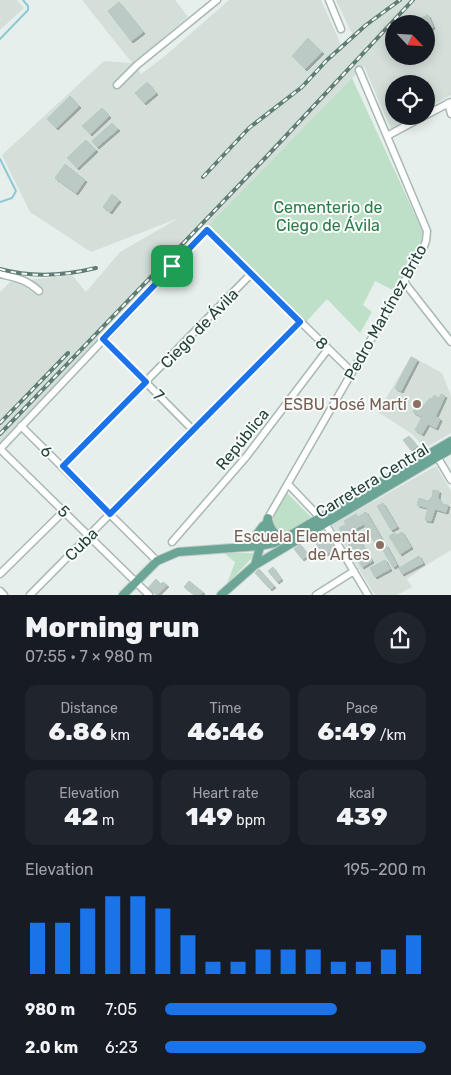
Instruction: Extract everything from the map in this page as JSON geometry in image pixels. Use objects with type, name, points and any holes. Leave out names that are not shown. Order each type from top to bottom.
[{"type":"main road","name":"Carretera Central","points":[[222,595],[255,565],[322,521],[435,454],[451,441]]},
{"type":"main road","name":"Carretera Central","points":[[435,454],[451,449]]},
{"type":"main road","points":[[268,518],[270,528],[277,535],[287,537]]},
{"type":"main road","points":[[255,565],[268,518]]},
{"type":"main road","points":[[247,547],[268,518]]},
{"type":"main road","name":"Carretera Central","points":[[260,546],[274,543],[322,521]]},
{"type":"main road","points":[[123,595],[157,562],[178,552],[260,546]]},
{"type":"street","points":[[117,85],[137,65],[217,0]]},
{"type":"street","points":[[328,0],[341,29]]},
{"type":"street","name":"Pedro Martínez Brito","points":[[268,518],[423,250],[426,241],[427,231],[359,70]]},
{"type":"street","points":[[435,111],[449,103],[451,114]]},
{"type":"street","points":[[387,136],[408,125]]},
{"type":"street","name":"8","points":[[103,339],[207,230],[352,372]]},
{"type":"street","points":[[0,274],[30,282],[39,291]]},
{"type":"street","name":"Ciego de Ávila","points":[[63,466],[251,274]]},
{"type":"street","points":[[404,282],[451,342]]},
{"type":"street","name":"Cuba","points":[[30,595],[300,322]]},
{"type":"street","points":[[0,449],[103,339]]},
{"type":"street","name":"7","points":[[103,339],[193,430]]},
{"type":"street","name":"República","points":[[172,542],[246,457],[328,349]]},
{"type":"street","name":"6","points":[[21,426],[157,562]]},
{"type":"street","name":"5","points":[[0,449],[149,595]]},
{"type":"street","points":[[435,454],[451,480]]},
{"type":"street","points":[[288,484],[322,521],[368,595]]},
{"type":"street","points":[[0,574],[64,511]]},
{"type":"street","points":[[316,595],[354,571]]},
{"type":"street","points":[[0,591],[4,595]]},
{"type":"shaded area","points":[[0,0],[17,0],[24,8],[0,30]]},
{"type":"shaded area","points":[[82,0],[175,0],[188,17],[133,63],[141,74],[165,56],[229,0],[321,0],[343,49],[352,34],[336,0],[451,0],[451,95],[435,104],[435,75],[385,75],[385,115],[364,66],[0,443],[0,292],[10,282],[72,275],[86,292],[120,252],[179,218],[91,252],[30,212],[2,155],[104,61],[132,63]]},
{"type":"shaded area","points":[[389,125],[398,125],[391,129]]},
{"type":"shaded area","name":"ESBU José Martí","points":[[411,356],[442,373],[451,396],[451,433],[425,448],[412,434],[378,412]]},
{"type":"shaded area","points":[[436,466],[451,491],[451,550],[407,579],[412,587],[397,595],[375,595],[332,525]]},
{"type":"green space","name":"Cementerio de Ciego de Ávila","points":[[352,78],[422,230],[423,238],[395,291],[375,281],[363,305],[372,312],[360,333],[327,299],[306,322],[208,226]]},
{"type":"green space","points":[[287,493],[313,519],[300,527],[282,533],[277,532],[272,522],[278,507]]},
{"type":"green space","points":[[224,553],[255,553],[227,584],[235,562]]},
{"type":"building","points":[[119,2],[143,32],[131,41],[108,11]]},
{"type":"building","points":[[308,38],[322,52],[305,69],[292,56]]},
{"type":"building","points":[[147,82],[156,93],[144,103],[135,93]]},
{"type":"building","points":[[70,96],[79,106],[56,128],[47,119]]},
{"type":"building","points":[[102,108],[109,116],[90,134],[82,126]]},
{"type":"building","points":[[112,123],[118,129],[97,147],[92,141]]},
{"type":"building","points":[[86,140],[96,150],[77,168],[67,158]]},
{"type":"building","points":[[65,164],[85,180],[76,193],[55,178]]},
{"type":"building","points":[[112,194],[119,200],[110,212],[103,207]]},
{"type":"building","points":[[411,357],[417,360],[401,391],[395,388]]},
{"type":"building","points":[[441,394],[445,396],[433,422],[430,420],[422,434],[415,430],[422,417],[413,412],[418,402],[424,405],[434,395],[439,398]]},
{"type":"building","points":[[436,417],[440,419],[436,428],[428,424],[430,420],[433,422]]},
{"type":"building","points":[[409,436],[417,446],[411,450],[403,440]]},
{"type":"building","points":[[433,490],[439,491],[438,498],[442,504],[448,505],[446,512],[435,509],[431,521],[425,520],[428,508],[417,505],[419,498],[428,501],[432,497]]},
{"type":"building","points":[[383,503],[397,527],[391,530],[377,506]]},
{"type":"building","points":[[366,512],[384,543],[377,547],[364,524],[353,530],[372,561],[362,567],[339,528],[346,524],[344,521],[356,514],[358,517]]},
{"type":"building","points":[[322,531],[334,549],[324,555],[312,538]]},
{"type":"building","points":[[402,532],[411,547],[400,554],[389,536]]},
{"type":"building","points":[[300,544],[308,555],[302,559],[294,549]]},
{"type":"building","points":[[386,545],[397,565],[393,567],[381,547]]},
{"type":"building","points":[[419,556],[423,563],[402,574],[399,568]]},
{"type":"building","points":[[385,560],[390,569],[375,577],[370,568]]},
{"type":"building","points":[[273,567],[281,579],[277,582],[268,571]]},
{"type":"building","points":[[259,569],[274,586],[270,589],[255,573]]},
{"type":"building","points":[[156,579],[161,584],[163,582],[167,585],[157,595],[148,588]]},
{"type":"building","points":[[189,581],[203,592],[200,595],[195,595],[184,587]]},
{"type":"waterway","points":[[0,39],[28,10],[28,6],[23,0]]},
{"type":"waterway","points":[[0,159],[16,191],[12,198],[0,202]]},
{"type":"railway","points":[[203,177],[249,128],[302,87],[327,60],[366,25],[400,0]]},
{"type":"railway","points":[[0,434],[268,155],[413,0]]},
{"type":"railway","points":[[0,269],[24,274],[48,275],[96,268]]},
{"type":"railway","points":[[0,423],[68,353]]},
{"type":"place","name":"ESBU José Martí","points":[[417,404]]},
{"type":"place","name":"Escuela Elemental de Artes","points":[[380,545]]},
{"type":"route","points":[[207,230],[300,322],[110,514],[63,466],[146,382],[103,339],[172,266],[207,230]]}]
